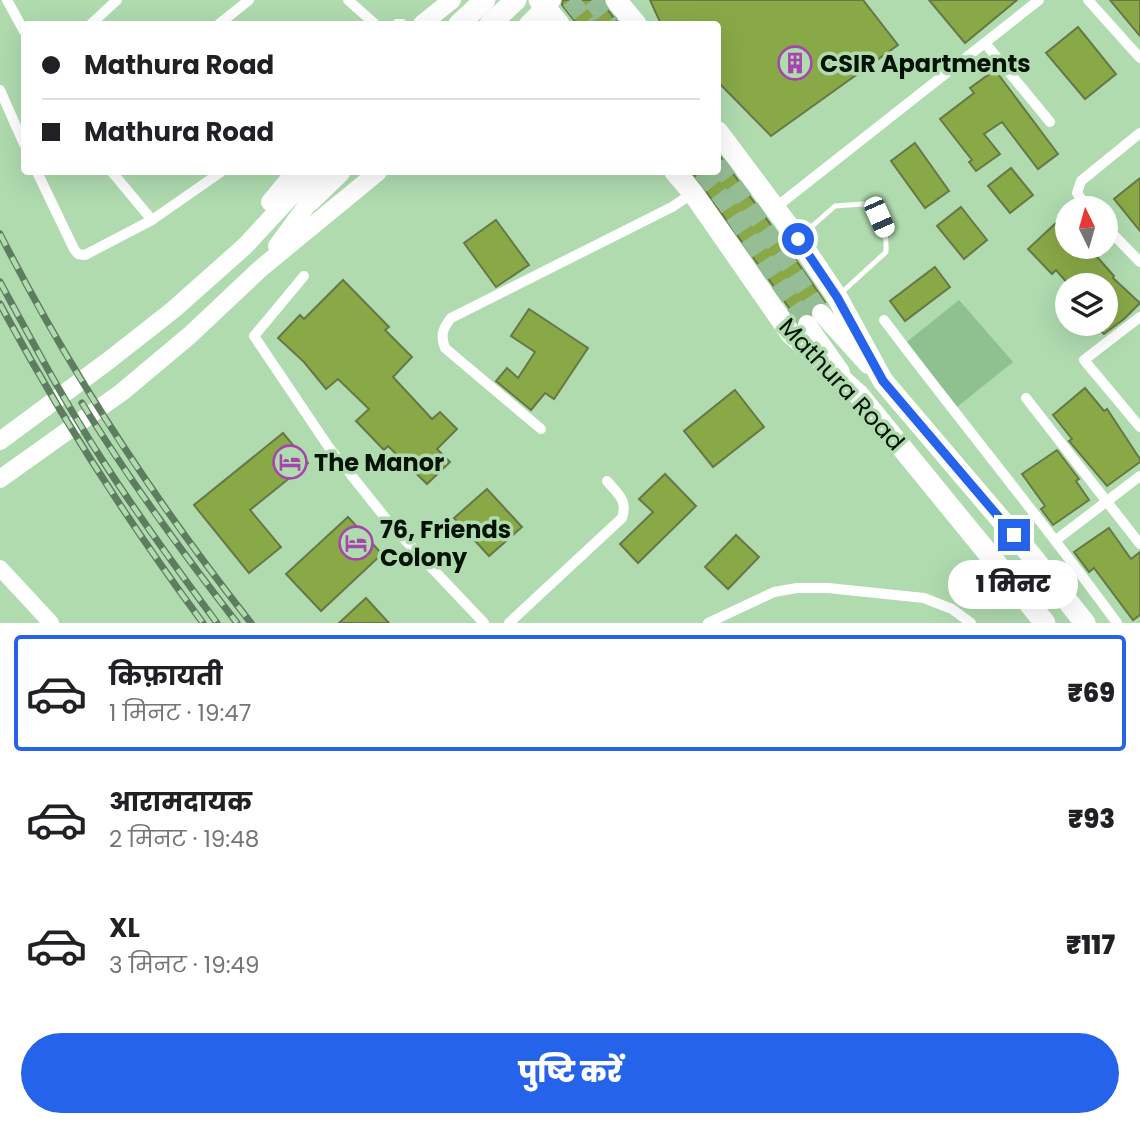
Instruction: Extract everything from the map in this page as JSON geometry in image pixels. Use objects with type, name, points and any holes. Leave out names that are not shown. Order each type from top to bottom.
[{"type":"highway","points":[[462,21],[485,0]]},
{"type":"highway","points":[[493,21],[516,0]]},
{"type":"highway","points":[[616,0],[633,21]]},
{"type":"highway","points":[[545,2],[557,21]]},
{"type":"highway","name":"Mathura Road","points":[[721,136],[798,239],[837,297],[883,381],[1031,555],[1085,623]]},
{"type":"highway","points":[[301,187],[332,175]]},
{"type":"highway","name":"Mathura Road","points":[[678,175],[792,334],[858,394],[1045,623]]},
{"type":"main road","points":[[435,15],[452,0]]},
{"type":"main road","points":[[630,0],[635,21]]},
{"type":"main road","points":[[529,21],[545,2]]},
{"type":"main road","points":[[0,479],[122,391],[190,335],[260,269],[374,175]]},
{"type":"main road","points":[[260,269],[301,187]]},
{"type":"main road","points":[[0,441],[173,310],[245,246],[301,187]]},
{"type":"main road","points":[[858,394],[814,318],[883,381]]},
{"type":"street","points":[[7,0],[21,26]]},
{"type":"street","points":[[94,21],[117,0]]},
{"type":"street","points":[[223,21],[249,0]]},
{"type":"street","points":[[348,0],[372,21]]},
{"type":"street","points":[[775,208],[1039,0]]},
{"type":"street","points":[[1088,0],[1140,58]]},
{"type":"street","points":[[985,43],[1050,122]]},
{"type":"street","points":[[0,90],[21,137]]},
{"type":"street","points":[[1078,196],[1080,181],[1140,133]]},
{"type":"street","points":[[38,175],[78,254],[90,253],[152,220],[218,175]]},
{"type":"street","points":[[114,175],[152,220]]},
{"type":"street","points":[[541,429],[445,348],[441,338],[444,327],[451,318],[660,213],[693,193]]},
{"type":"street","points":[[1118,239],[1140,262]]},
{"type":"street","points":[[304,276],[254,336],[328,446],[391,525],[484,623]]},
{"type":"street","points":[[1140,317],[1084,360],[1140,427]]},
{"type":"street","points":[[884,320],[973,438],[1056,540],[1117,623]]},
{"type":"street","points":[[1026,398],[1140,544]]},
{"type":"street","points":[[1056,540],[1140,476]]},
{"type":"street","points":[[509,623],[622,518],[626,507],[624,502],[607,481]]},
{"type":"street","points":[[0,568],[51,623]]},
{"type":"street","points":[[708,623],[774,592],[807,588],[906,594],[952,609],[971,623]]},
{"type":"lane","points":[[798,239],[835,206],[863,204],[879,217],[886,234],[886,252],[837,297]]},
{"type":"green space","points":[[959,300],[1013,362],[952,411],[903,345]]},
{"type":"building","points":[[563,0],[603,0],[617,21],[575,21],[562,5]]},
{"type":"building","name":"CSIR Apartments","points":[[650,0],[863,0],[898,45],[771,136],[721,85],[721,21],[660,21]]},
{"type":"building","points":[[929,0],[1017,0],[965,43]]},
{"type":"building","points":[[1110,0],[1140,0],[1140,36]]},
{"type":"building","points":[[1078,27],[1116,74],[1085,99],[1046,53]]},
{"type":"building","points":[[995,70],[1058,154],[1038,169],[1002,122],[984,134],[1000,154],[976,171],[969,162],[972,160],[940,119],[974,93],[970,88]]},
{"type":"building","points":[[915,143],[949,191],[925,208],[891,161]]},
{"type":"building","points":[[721,157],[825,302],[814,304],[810,313],[801,314],[797,319],[694,175],[721,175]]},
{"type":"building","points":[[1011,168],[1033,195],[1010,213],[988,186]]},
{"type":"building","points":[[1140,178],[1140,231],[1118,204],[1118,196]]},
{"type":"building","points":[[961,207],[987,240],[964,259],[937,226]]},
{"type":"building","points":[[496,220],[529,265],[496,287],[464,243]]},
{"type":"building","points":[[1055,224],[1055,259],[1099,259],[1111,273],[1059,273],[1056,270],[1052,274],[1028,249]]},
{"type":"building","points":[[935,267],[950,287],[905,321],[890,301]]},
{"type":"building","points":[[343,280],[389,327],[385,330],[412,357],[393,377],[432,419],[440,412],[457,429],[437,449],[450,462],[427,484],[388,446],[384,450],[356,421],[369,409],[338,379],[326,389],[304,362],[278,338],[300,315],[304,319]]},
{"type":"building","points":[[1118,283],[1140,303],[1118,324]]},
{"type":"building","points":[[529,309],[588,348],[554,399],[545,393],[531,410],[496,381],[507,368],[518,378],[535,352],[511,336]]},
{"type":"building","points":[[1085,388],[1104,411],[1107,409],[1140,459],[1140,462],[1107,486],[1069,441],[1072,439],[1053,415]]},
{"type":"building","points":[[735,390],[764,427],[713,467],[684,431]]},
{"type":"building","points":[[283,433],[308,463],[250,510],[281,547],[249,573],[194,505]]},
{"type":"building","points":[[1057,450],[1079,479],[1076,481],[1089,500],[1053,525],[1041,509],[1045,506],[1022,474]]},
{"type":"building","points":[[665,474],[696,506],[638,563],[620,544],[653,512],[639,499]]},
{"type":"building","points":[[487,489],[522,527],[489,556],[454,518]]},
{"type":"building","points":[[348,517],[382,554],[321,611],[286,574]]},
{"type":"building","points":[[1109,528],[1131,559],[1140,552],[1140,615],[1133,620],[1094,568],[1089,572],[1074,552]]},
{"type":"building","points":[[736,535],[759,557],[728,589],[705,567]]},
{"type":"building","points":[[366,598],[389,623],[339,623]]},
{"type":"tunnel","points":[[570,0],[587,21]]},
{"type":"tunnel","points":[[592,0],[609,21]]},
{"type":"tunnel","points":[[721,167],[821,313]]},
{"type":"tunnel","points":[[704,175],[807,324]]},
{"type":"railway","points":[[0,234],[56,337],[116,435],[181,530],[251,623]]},
{"type":"railway","points":[[0,282],[61,393],[101,458],[217,623]]},
{"type":"railway","points":[[0,304],[46,387],[96,468],[203,623]]},
{"type":"railway","points":[[82,403],[156,515],[237,623]]},
{"type":"place","name":"CSIR Apartments","points":[[795,63]]},
{"type":"place","name":"The Manor","points":[[290,462]]},
{"type":"place","name":"76, Friends Colony","points":[[356,543]]},
{"type":"route","points":[[798,239],[837,297],[883,381],[1014,535]]}]
